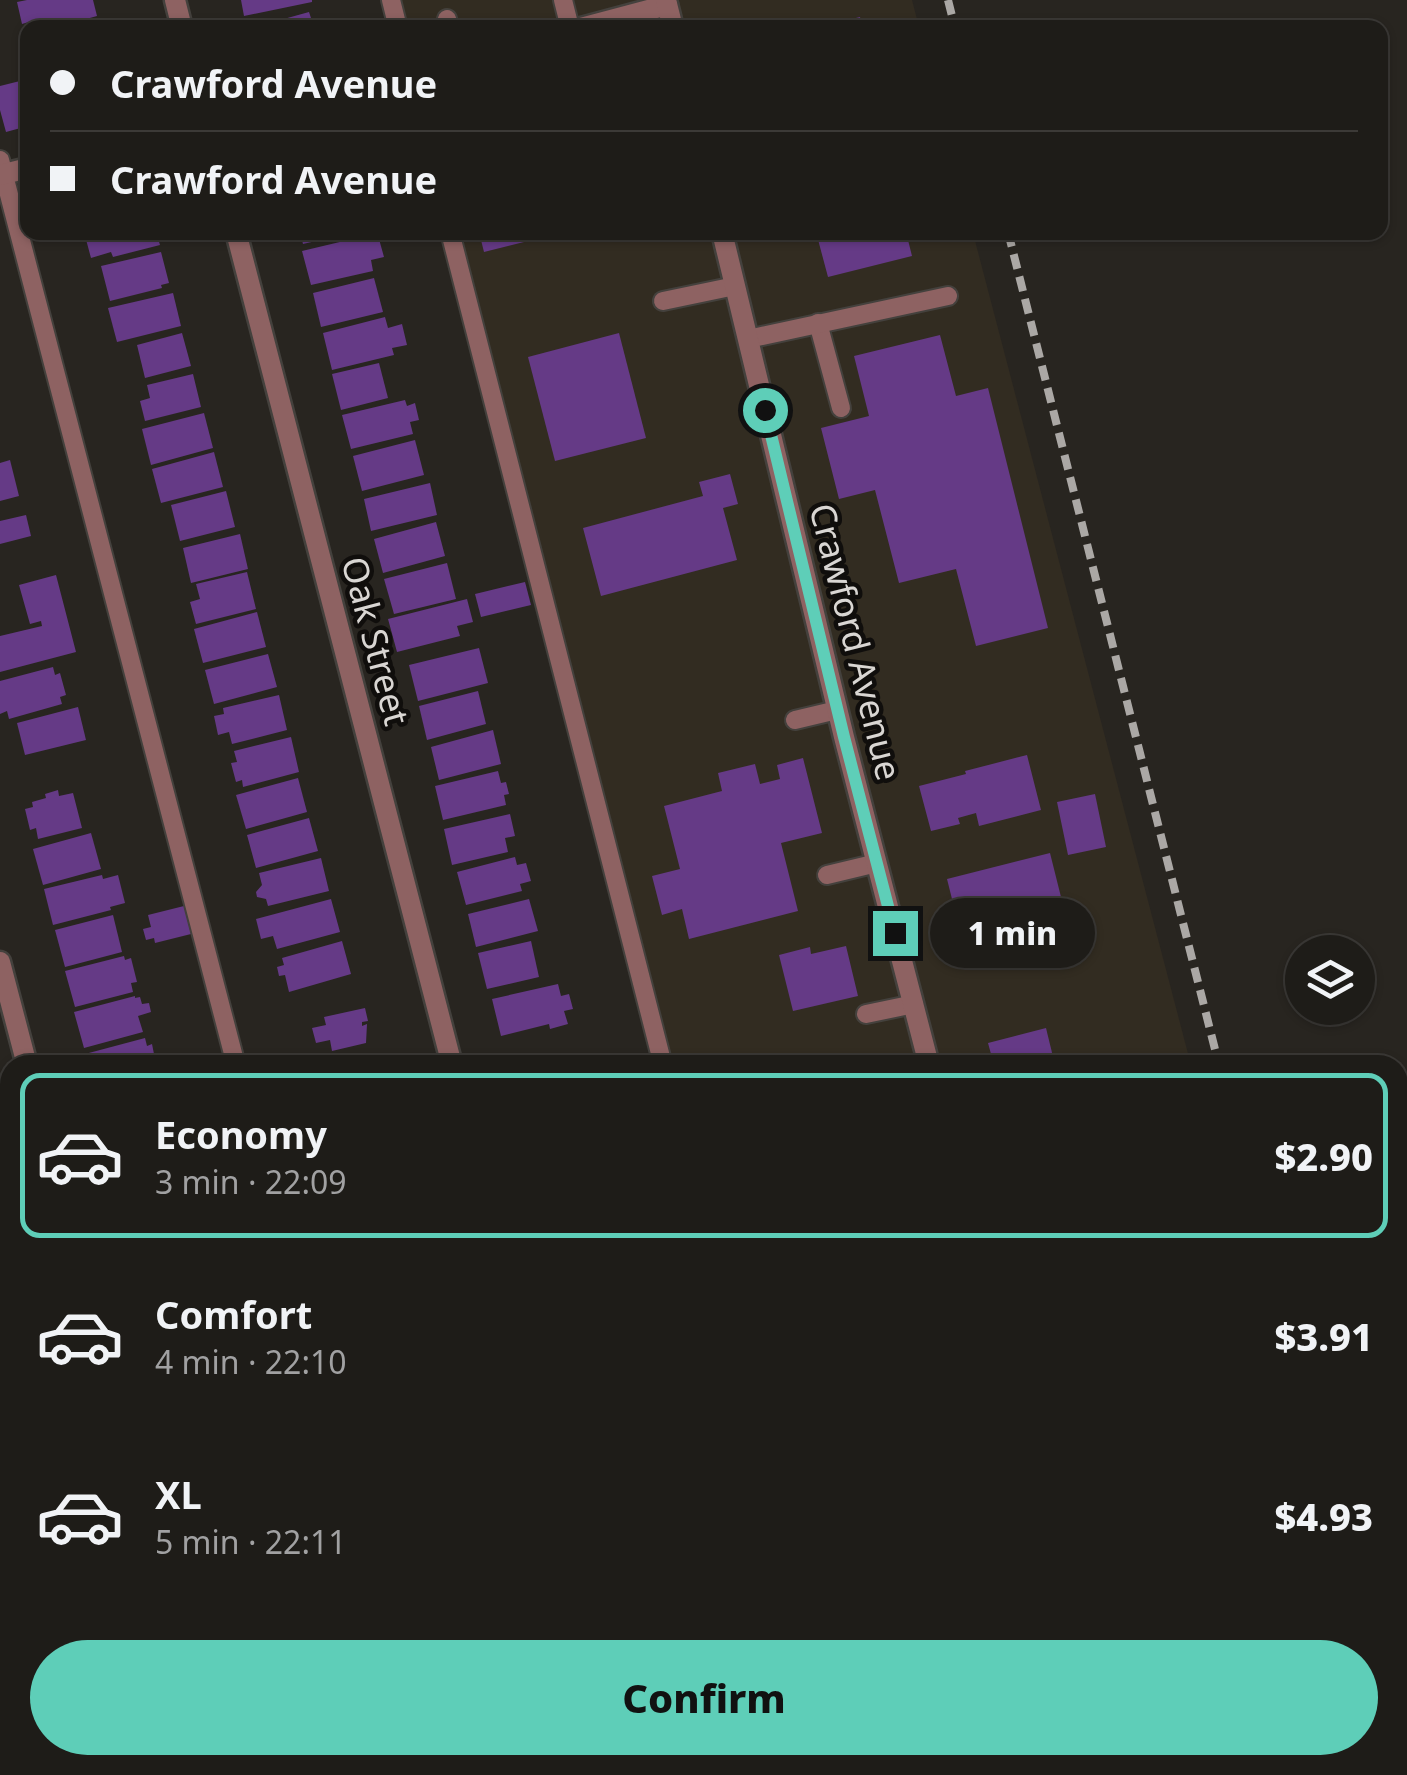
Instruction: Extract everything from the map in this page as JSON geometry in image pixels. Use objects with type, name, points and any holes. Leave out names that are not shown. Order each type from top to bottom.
[{"type":"street","points":[[609,20],[667,3]]},
{"type":"street","name":"Oak Street","points":[[238,240],[449,1055]]},
{"type":"street","name":"Crawford Avenue","points":[[724,240],[837,710],[927,1055]]},
{"type":"street","points":[[0,962],[24,1055]]},
{"type":"lane","points":[[1,170],[233,1055]]},
{"type":"lane","points":[[452,240],[660,1055]]},
{"type":"lane","points":[[664,301],[735,286]]},
{"type":"lane","points":[[748,338],[948,296]]},
{"type":"lane","points":[[818,324],[841,408]]},
{"type":"lane","points":[[795,720],[837,710]]},
{"type":"lane","points":[[827,876],[876,862]]},
{"type":"lane","points":[[866,1014],[914,1004]]},
{"type":"shaded area","points":[[389,0],[912,0],[917,20],[394,20]]},
{"type":"shaded area","points":[[451,240],[975,240],[1188,1055],[661,1055]]},
{"type":"building","points":[[93,0],[97,16],[83,20],[21,20],[17,2]]},
{"type":"building","points":[[241,0],[312,0],[312,2],[244,16]]},
{"type":"building","points":[[309,12],[312,20],[280,20]]},
{"type":"building","points":[[20,81],[20,128],[6,132],[0,110],[0,86]]},
{"type":"building","points":[[86,240],[158,240],[160,245],[113,257],[111,252],[91,258]]},
{"type":"building","points":[[348,240],[379,240],[384,257],[371,260],[373,271],[311,285],[302,251]]},
{"type":"building","points":[[481,240],[532,240],[484,252]]},
{"type":"building","points":[[818,240],[908,240],[912,256],[828,277]]},
{"type":"building","points":[[161,252],[169,283],[110,301],[101,266]]},
{"type":"building","points":[[374,278],[383,312],[321,327],[313,293]]},
{"type":"building","points":[[173,293],[181,326],[117,342],[108,308]]},
{"type":"building","points":[[385,317],[388,328],[402,324],[407,345],[392,348],[394,355],[332,370],[323,333]]},
{"type":"building","points":[[182,333],[191,366],[145,378],[137,345]]},
{"type":"building","points":[[619,333],[646,438],[555,461],[528,357]]},
{"type":"building","points":[[940,335],[956,396],[988,388],[1048,628],[976,646],[956,569],[899,583],[875,490],[839,499],[821,428],[869,416],[854,356]]},
{"type":"building","points":[[379,363],[388,398],[341,410],[332,374]]},
{"type":"building","points":[[193,374],[201,407],[145,421],[140,401],[150,398],[147,385]]},
{"type":"building","points":[[405,400],[407,406],[415,403],[419,420],[410,422],[413,434],[351,449],[342,415]]},
{"type":"building","points":[[204,413],[213,448],[151,465],[142,429]]},
{"type":"building","points":[[415,440],[424,475],[362,491],[353,456]]},
{"type":"building","points":[[214,452],[223,487],[161,503],[152,469]]},
{"type":"building","points":[[10,460],[19,496],[0,501],[0,463]]},
{"type":"building","points":[[730,474],[738,504],[723,508],[737,560],[601,596],[583,528],[703,496],[699,482]]},
{"type":"building","points":[[430,483],[437,515],[371,531],[364,499]]},
{"type":"building","points":[[226,491],[235,527],[180,541],[171,505]]},
{"type":"building","points":[[26,515],[31,536],[0,544],[0,521]]},
{"type":"building","points":[[436,522],[445,556],[383,573],[374,539]]},
{"type":"building","points":[[240,534],[248,569],[191,583],[183,548]]},
{"type":"building","points":[[447,563],[456,599],[394,614],[384,579]]},
{"type":"building","points":[[247,572],[256,609],[196,624],[190,602],[200,599],[196,584]]},
{"type":"building","points":[[56,575],[76,652],[0,672],[0,636],[42,626],[41,621],[30,624],[19,585]]},
{"type":"building","points":[[525,582],[531,605],[481,617],[475,594]]},
{"type":"building","points":[[467,599],[473,622],[457,626],[460,636],[397,652],[388,619]]},
{"type":"building","points":[[257,612],[266,647],[203,663],[194,629]]},
{"type":"building","points":[[479,648],[488,683],[418,701],[409,665]]},
{"type":"building","points":[[268,654],[277,687],[214,704],[205,670]]},
{"type":"building","points":[[53,667],[55,675],[60,673],[66,695],[60,697],[62,704],[9,719],[7,711],[0,714],[0,681]]},
{"type":"building","points":[[478,691],[486,724],[427,740],[419,706]]},
{"type":"building","points":[[279,695],[287,730],[232,744],[229,732],[218,735],[214,716],[224,714],[223,708]]},
{"type":"building","points":[[78,707],[86,740],[25,755],[17,723]]},
{"type":"building","points":[[493,730],[501,764],[439,780],[431,747]]},
{"type":"building","points":[[291,737],[299,772],[243,787],[242,780],[236,782],[231,763],[237,762],[234,751]]},
{"type":"building","points":[[1027,755],[1041,810],[979,826],[976,813],[958,818],[960,824],[931,831],[919,786]]},
{"type":"building","points":[[803,758],[822,833],[781,843],[798,911],[689,939],[682,909],[662,915],[652,876],[680,869],[664,806],[722,791],[718,773],[755,764],[760,784],[780,779],[777,765]]},
{"type":"building","points":[[498,771],[509,794],[504,795],[506,805],[443,820],[435,786]]},
{"type":"building","points":[[298,778],[307,812],[246,829],[236,795]]},
{"type":"building","points":[[58,790],[59,796],[73,793],[82,828],[38,839],[36,828],[30,830],[25,809],[46,798],[45,794]]},
{"type":"building","points":[[1095,794],[1106,847],[1068,855],[1057,802]]},
{"type":"building","points":[[510,814],[515,836],[505,838],[508,852],[452,865],[444,829]]},
{"type":"building","points":[[309,818],[318,851],[256,868],[247,835]]},
{"type":"building","points":[[91,833],[101,869],[43,885],[33,849]]},
{"type":"building","points":[[1050,853],[1061,897],[958,923],[947,879]]},
{"type":"building","points":[[515,857],[517,865],[526,863],[531,881],[520,884],[522,891],[466,905],[457,872]]},
{"type":"building","points":[[321,858],[329,891],[268,906],[266,899],[257,897],[262,885],[259,873]]},
{"type":"building","points":[[102,875],[103,879],[118,875],[125,903],[53,925],[44,889]]},
{"type":"building","points":[[331,899],[340,932],[277,949],[273,936],[261,939],[256,919]]},
{"type":"building","points":[[529,899],[538,931],[476,947],[468,914]]},
{"type":"building","points":[[184,906],[191,934],[155,943],[154,938],[146,940],[143,929],[151,927],[148,915]]},
{"type":"building","points":[[113,915],[122,952],[65,967],[55,930]]},
{"type":"building","points":[[342,941],[351,974],[289,992],[285,975],[279,976],[277,967],[284,965],[282,958]]},
{"type":"building","points":[[531,941],[539,977],[487,989],[478,953]]},
{"type":"building","points":[[846,946],[858,996],[793,1011],[779,955],[810,947],[811,954]]},
{"type":"building","points":[[124,956],[125,960],[131,958],[137,982],[131,983],[133,992],[75,1007],[65,971]]},
{"type":"building","points":[[558,984],[561,996],[569,994],[573,1009],[564,1011],[568,1024],[550,1029],[549,1024],[501,1036],[492,999]]},
{"type":"building","points":[[140,997],[142,1004],[149,1003],[151,1012],[138,1016],[143,1032],[84,1048],[74,1012]]},
{"type":"building","points":[[365,1008],[368,1021],[362,1022],[362,1026],[367,1024],[366,1043],[332,1051],[330,1040],[316,1043],[312,1028],[326,1025],[324,1017]]},
{"type":"building","points":[[1046,1028],[1053,1055],[991,1055],[988,1043]]},
{"type":"building","points":[[145,1038],[147,1046],[152,1044],[154,1055],[85,1055]]},
{"type":"railway","points":[[948,0],[953,20]]},
{"type":"railway","points":[[1010,240],[1216,1055]]},
{"type":"route","points":[[765,410],[895,933]]}]
